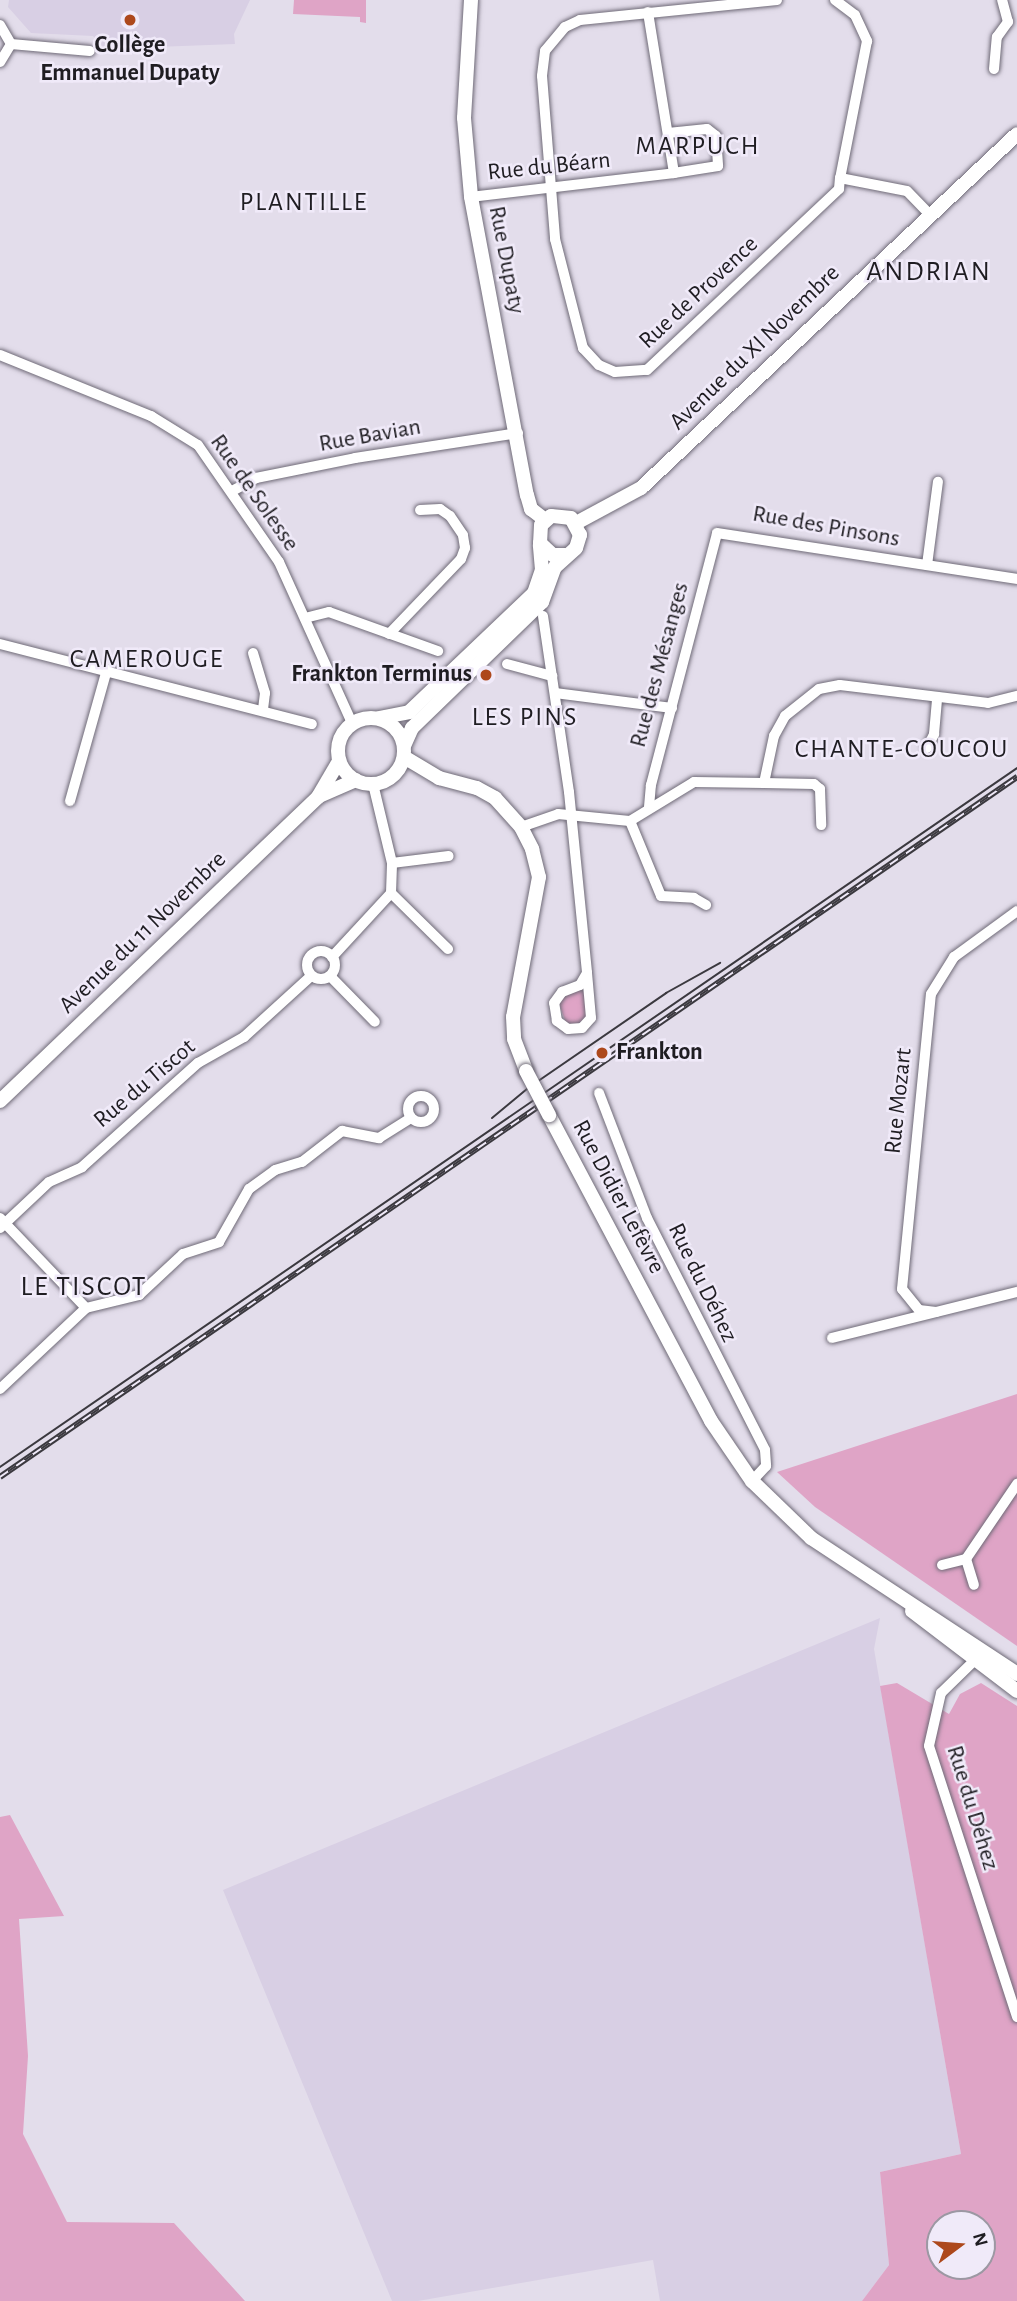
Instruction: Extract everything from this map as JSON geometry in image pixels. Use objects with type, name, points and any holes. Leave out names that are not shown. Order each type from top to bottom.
[{"type":"main road","name":"Rue Dupaty","points":[[471,0],[464,118],[471,197],[518,433],[528,503],[545,520]]},
{"type":"main road","name":"Avenue du XI Novembre","points":[[576,523],[641,488],[928,213],[1017,134]]},
{"type":"main road","points":[[565,515],[576,523],[579,542],[555,567],[535,612],[412,728],[393,775],[373,784],[356,780],[339,761],[339,739],[352,723],[409,712],[529,598],[542,570],[538,531],[545,520],[565,515]]},
{"type":"main road","points":[[540,543],[553,555],[565,555]]},
{"type":"main road","points":[[379,718],[397,729],[404,751]]},
{"type":"main road","name":"Rue Didier Lefèvre","points":[[404,751],[439,778]]},
{"type":"main road","name":"Avenue du 11 Novembre","points":[[0,1101],[318,797],[339,761]]},
{"type":"main road","name":"Rue Didier Lefèvre","points":[[393,775],[439,778],[477,788],[495,798],[521,827],[539,877],[513,1017],[514,1039],[526,1071],[711,1421],[752,1482],[811,1538],[901,1601],[971,1659],[1017,1691]]},
{"type":"main road","name":"Avenue du 11 Novembre","points":[[318,797],[356,780]]},
{"type":"main road","name":"Rue Didier Lefèvre","points":[[901,1601],[950,1627],[1017,1674]]},
{"type":"street","points":[[674,173],[648,12],[777,0]]},
{"type":"street","points":[[835,0],[855,15],[867,41],[840,178],[906,191],[928,213]]},
{"type":"street","points":[[994,69],[997,37],[1008,22],[1002,0]]},
{"type":"street","name":"Rue de Provence","points":[[648,12],[580,20],[565,27],[545,51],[542,76],[555,239],[583,348],[599,365],[632,374],[664,358],[839,189],[840,178]]},
{"type":"street","points":[[0,25],[11,44]]},
{"type":"street","points":[[11,44],[90,51]]},
{"type":"street","points":[[0,62],[11,44]]},
{"type":"street","name":"Rue du Béarn","points":[[471,197],[523,188],[549,190],[718,166],[716,136],[707,129],[668,134]]},
{"type":"street","name":"Rue de Solesse","points":[[0,355],[167,424],[198,445],[279,562],[352,723]]},
{"type":"street","name":"Rue Bavian","points":[[232,491],[256,478],[355,458],[518,433]]},
{"type":"street","name":"Rue des Pinsons","points":[[927,565],[939,482]]},
{"type":"street","points":[[389,634],[461,559],[465,548],[463,535],[450,516],[440,509],[420,510]]},
{"type":"street","name":"Rue des Pinsons","points":[[717,533],[1017,579]]},
{"type":"street","name":"Rue des Mésanges","points":[[649,807],[717,533]]},
{"type":"street","points":[[305,618],[329,612],[438,651]]},
{"type":"street","points":[[543,616],[570,815],[587,973],[591,1018],[582,1028],[568,1029],[557,1021],[554,1003],[562,992],[580,985],[587,973]]},
{"type":"street","points":[[0,644],[107,669],[312,724]]},
{"type":"street","points":[[253,653],[265,693],[263,709]]},
{"type":"street","points":[[507,664],[552,676]]},
{"type":"street","points":[[70,801],[107,669]]},
{"type":"street","points":[[764,783],[774,736],[785,716],[819,690],[840,685],[988,703],[1017,696]]},
{"type":"street","points":[[555,694],[672,708]]},
{"type":"street","points":[[927,748],[934,734],[937,697]]},
{"type":"street","points":[[521,827],[558,814],[630,821],[694,782],[814,784],[820,789],[821,825]]},
{"type":"street","points":[[373,784],[392,863],[391,893],[448,949]]},
{"type":"street","points":[[630,821],[661,896],[694,898],[706,905]]},
{"type":"street","points":[[392,863],[449,856]]},
{"type":"street","name":"Rue du Tiscot","points":[[2,1223],[49,1182],[82,1167],[198,1063],[244,1037],[311,976],[307,967],[309,957],[318,951],[332,957],[391,893]]},
{"type":"street","name":"Rue Mozart","points":[[936,1312],[919,1310],[902,1289],[931,994],[954,957],[1017,911]]},
{"type":"street","points":[[311,976],[321,980],[330,976],[335,967],[332,957]]},
{"type":"street","points":[[330,976],[375,1021]]},
{"type":"street","name":"Rue du Déhez","points":[[599,1093],[647,1218],[765,1450],[766,1466],[752,1482]]},
{"type":"street","points":[[0,1389],[86,1308],[138,1295],[183,1254],[219,1242],[229,1233],[249,1189],[275,1170],[302,1162],[342,1131],[379,1138],[411,1118]]},
{"type":"street","points":[[2,1223],[86,1308]]},
{"type":"street","points":[[832,1338],[1017,1292]]},
{"type":"street","points":[[942,1565],[966,1559],[1017,1484]]},
{"type":"street","points":[[966,1559],[974,1585]]},
{"type":"street","points":[[971,1659],[982,1658],[1017,1682]]},
{"type":"street","name":"Rue du Déhez","points":[[971,1659],[941,1693],[929,1746],[1017,2017]]},
{"type":"shaded area","name":"Collège Emmanuel Dupaty","points":[[9,0],[250,0],[234,34],[235,44],[103,49],[93,36],[31,33],[8,7]]},
{"type":"shaded area","points":[[294,0],[366,0],[366,23],[360,22],[360,17],[293,14]]},
{"type":"shaded area","points":[[585,986],[588,1016],[576,1025],[566,1023],[559,1004],[565,995]]},
{"type":"shaded area","points":[[1017,1394],[1017,1646],[815,1507],[777,1472]]},
{"type":"shaded area","points":[[880,1618],[874,1649],[961,2154],[880,2172],[889,2265],[862,2301],[660,2301],[653,2260],[418,2301],[392,2301],[223,1890]]},
{"type":"shaded area","points":[[897,1683],[949,1714],[960,1694],[981,1683],[1017,1706],[1017,2301],[862,2301],[889,2265],[880,2172],[961,2154],[880,1686]]},
{"type":"shaded area","points":[[10,1815],[64,1916],[19,1919],[28,2056],[23,2134],[67,2222],[174,2223],[245,2301],[0,2301],[0,1817]]},
{"type":"tram line","points":[[0,1467],[1017,768]]},
{"type":"tram line","points":[[492,1118],[528,1088],[666,993],[720,963]]},
{"type":"railway","points":[[0,1477],[1017,777]]},
{"type":"place","name":"Collège Emmanuel Dupaty","points":[[130,20]]},
{"type":"place","name":"Frankton Terminus","points":[[486,675]]},
{"type":"place","name":"Frankton","points":[[602,1053]]},
{"type":"district","name":"MARPUCH","points":[[698,147]]},
{"type":"district","name":"PLANTILLE","points":[[304,203]]},
{"type":"district","name":"ANDRIAN","points":[[929,272]]},
{"type":"district","name":"CAMEROUGE","points":[[147,660]]},
{"type":"district","name":"LES PINS","points":[[525,718]]},
{"type":"district","name":"CHANTE-COUCOU","points":[[902,750]]},
{"type":"district","name":"LE TISCOT","points":[[84,1287]]}]
